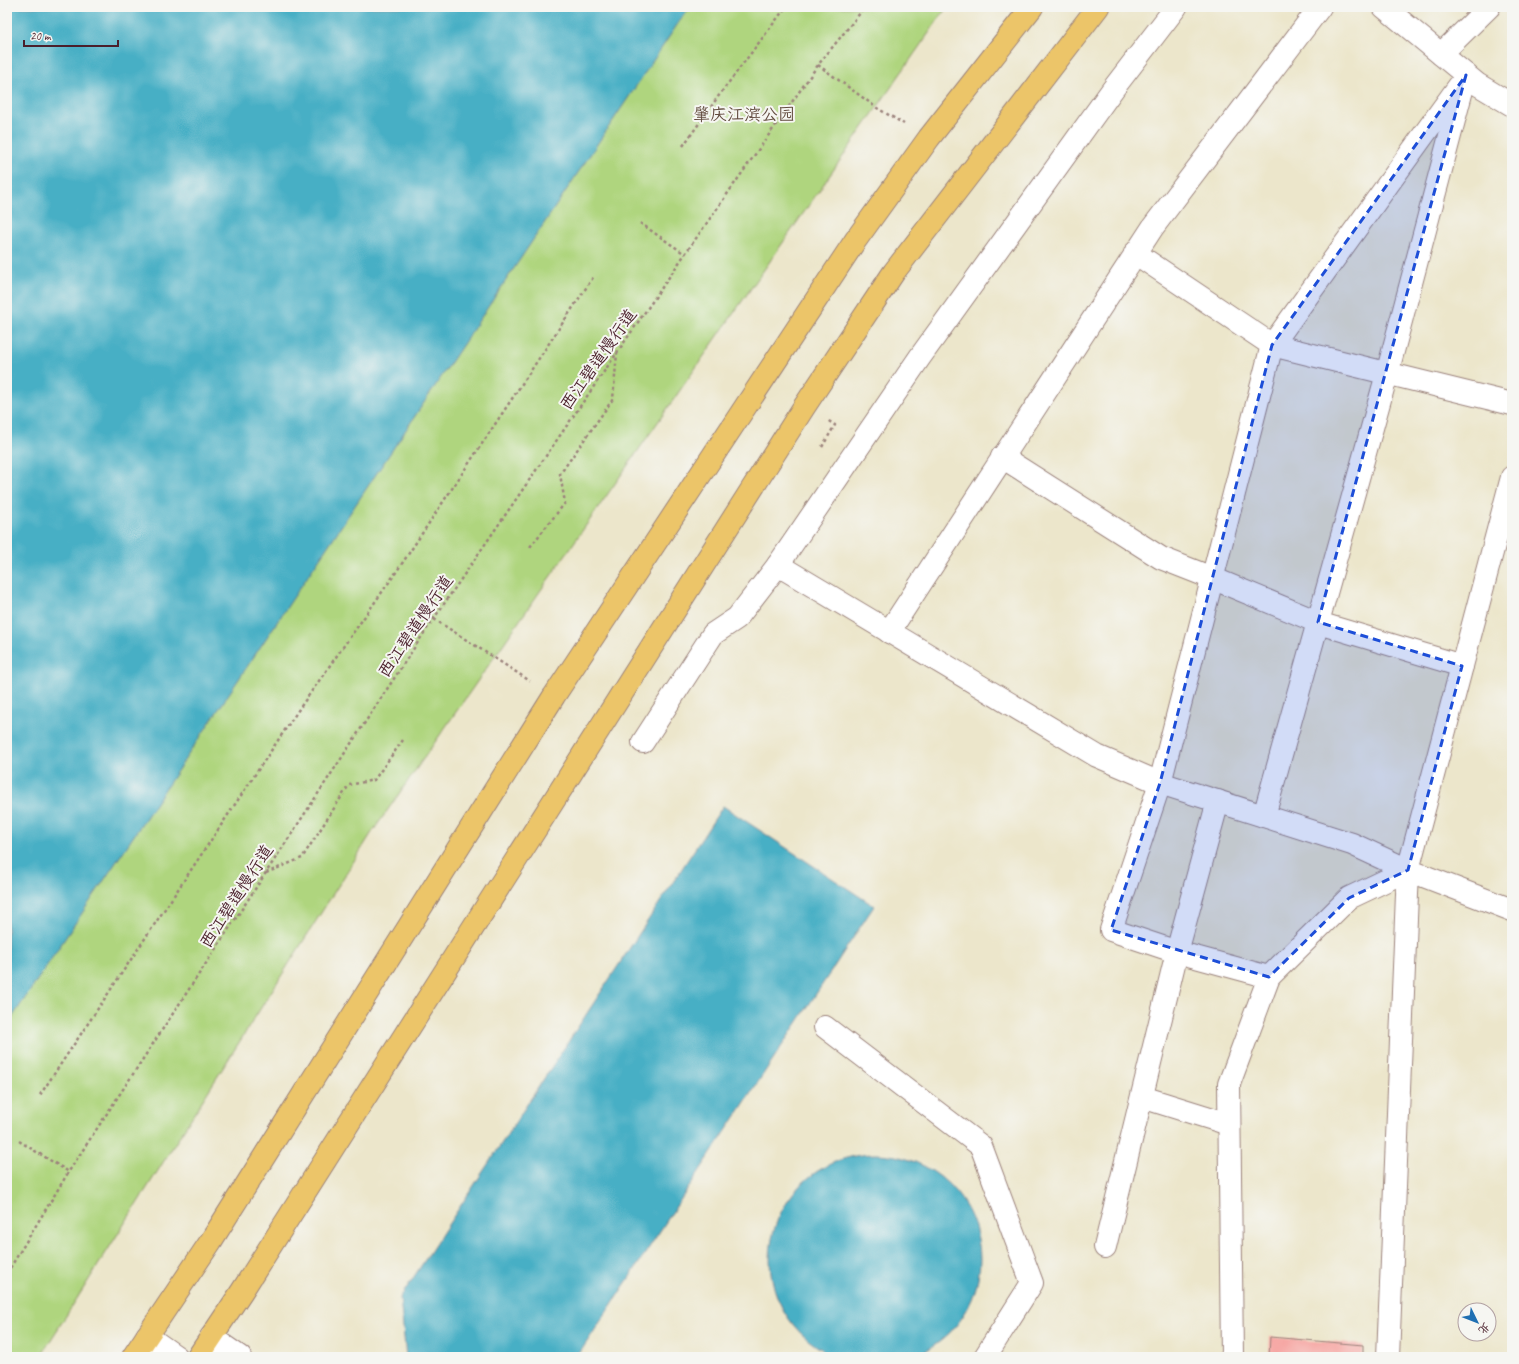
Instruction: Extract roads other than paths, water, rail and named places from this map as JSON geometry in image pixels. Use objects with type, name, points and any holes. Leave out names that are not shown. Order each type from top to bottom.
[{"type":"main road","points":[[133,1357],[215,1234],[554,696],[856,241],[929,138],[1032,7]]},
{"type":"main road","points":[[198,1357],[247,1284],[808,401],[894,272],[1098,7]]},
{"type":"street","points":[[642,742],[713,634],[744,623],[778,565],[920,357],[1113,89],[1176,7]]},
{"type":"street","points":[[889,632],[1153,226],[1320,7]]},
{"type":"street","points":[[1384,7],[1477,84],[1512,105]]},
{"type":"street","points":[[1441,54],[1489,7]]},
{"type":"street","points":[[1269,977],[1177,952],[1111,930],[1160,783],[1272,344],[1466,75]]},
{"type":"street","points":[[1264,816],[1387,374],[1466,75]]},
{"type":"street","points":[[1135,253],[1272,344],[1387,374],[1512,404]]},
{"type":"street","points":[[1002,458],[1161,558],[1318,622],[1462,666]]},
{"type":"street","points":[[1388,1357],[1408,870],[1512,477]]},
{"type":"street","points":[[778,565],[1097,756],[1160,783],[1352,844],[1408,870],[1512,910]]},
{"type":"street","points":[[1105,1247],[1177,952],[1218,801]]},
{"type":"street","points":[[1232,1357],[1229,1084],[1269,977],[1349,898],[1408,870]]},
{"type":"street","points":[[825,1027],[981,1146],[1032,1283],[985,1357]]},
{"type":"street","points":[[1142,1097],[1229,1124]]},
{"type":"street","points":[[147,1336],[176,1357]]},
{"type":"street","points":[[211,1338],[240,1357]]},
{"type":"water","points":[[7,7],[691,7],[683,16],[7,1025]]},
{"type":"water","points":[[723,806],[874,906],[577,1357],[406,1357],[400,1298]]},
{"type":"water","points":[[865,1154],[885,1154],[905,1158],[925,1166],[942,1178],[956,1192],[968,1209],[976,1229],[980,1249],[980,1269],[976,1289],[968,1309],[956,1326],[942,1340],[925,1352],[905,1360],[885,1364],[865,1364],[845,1360],[825,1352],[808,1340],[794,1326],[782,1309],[774,1289],[770,1269],[770,1249],[774,1229],[782,1209],[794,1192],[808,1178],[825,1166],[845,1158]]},
{"type":"park label","name":"肇庆江滨公园","points":[[744,114]]}]
